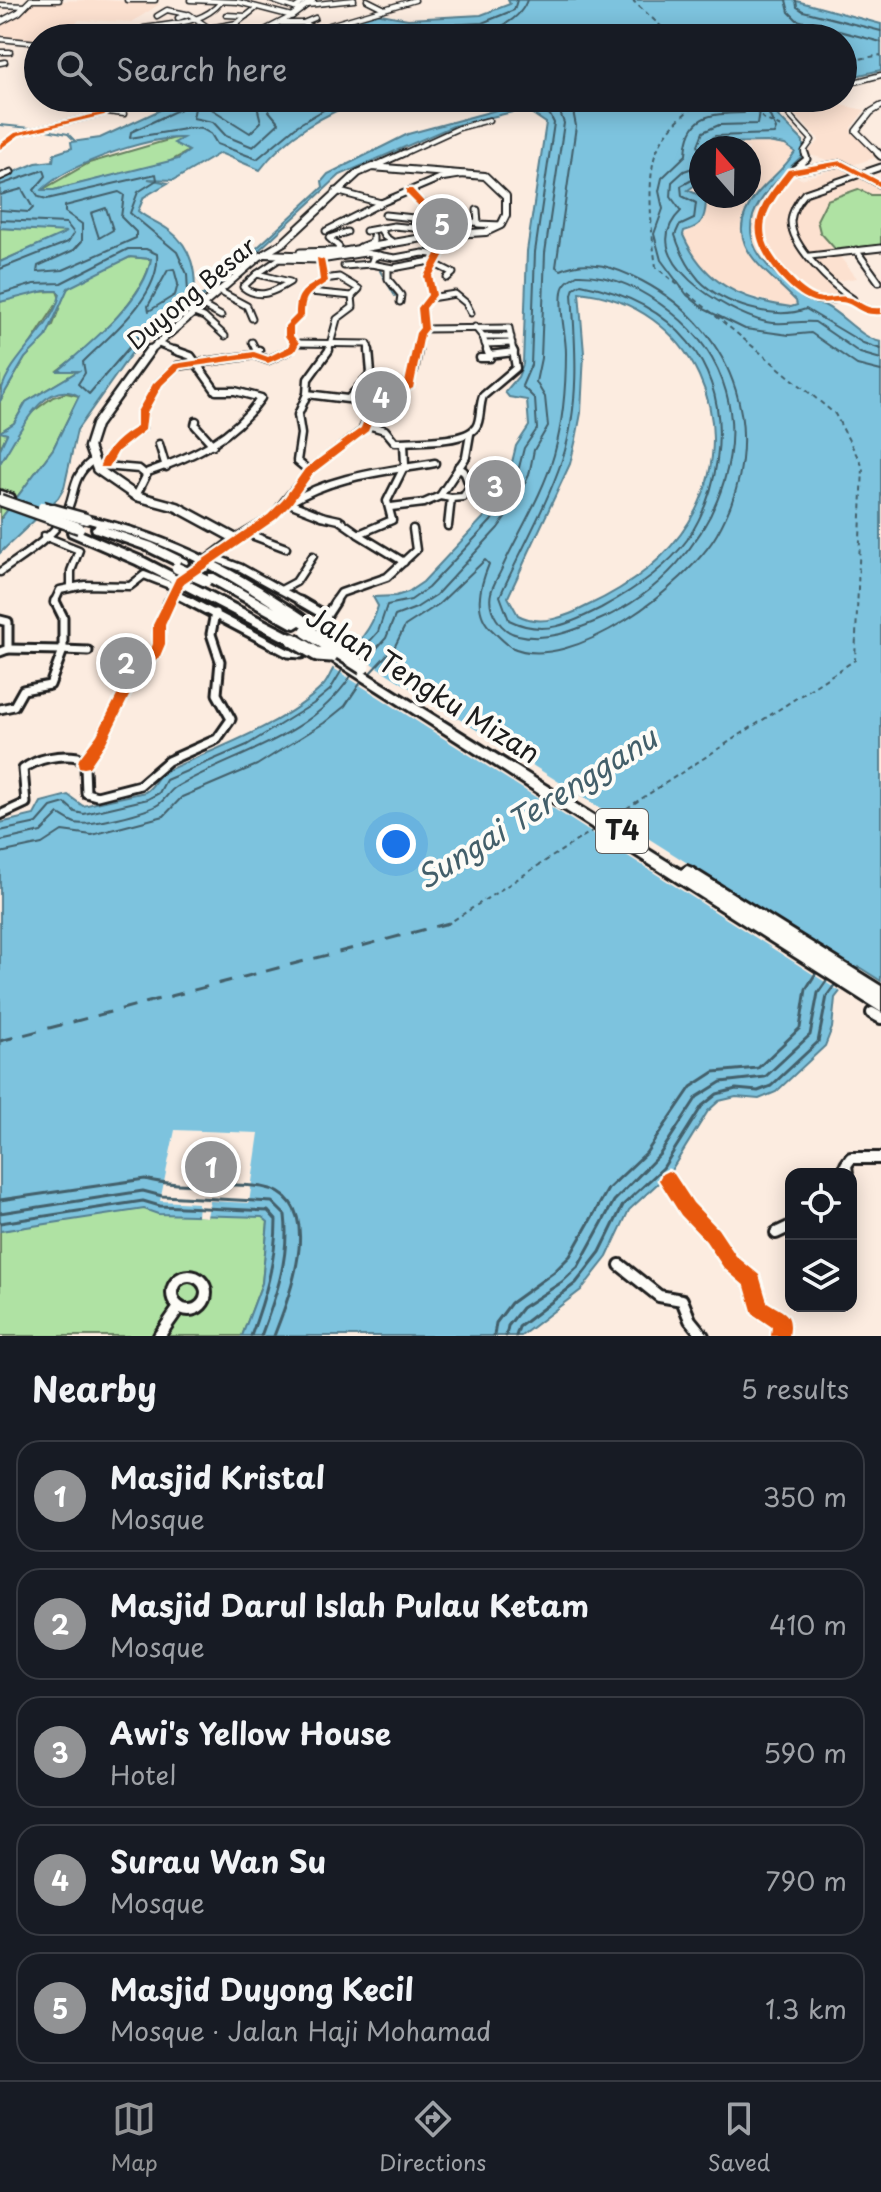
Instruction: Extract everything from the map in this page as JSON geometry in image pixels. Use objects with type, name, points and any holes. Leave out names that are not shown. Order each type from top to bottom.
[{"type":"highway","points":[[6,500],[38,519],[154,536],[210,559],[253,586],[303,633]]},
{"type":"highway","points":[[6,500],[80,526],[176,587],[303,633]]},
{"type":"highway","name":"Jalan Tengku Mizan","points":[[80,526],[208,579],[363,667],[881,995]]},
{"type":"highway","name":"Jalan Tengku Mizan","points":[[303,633],[317,654],[331,655],[878,1012]]},
{"type":"street","points":[[0,22],[33,0],[59,0]]},
{"type":"street","points":[[127,0],[155,0]]},
{"type":"street","points":[[190,0],[241,3],[255,9],[272,9],[290,14]]},
{"type":"street","points":[[281,23],[313,0]]},
{"type":"street","points":[[276,1],[302,6],[354,0]]},
{"type":"street","points":[[367,0],[385,9]]},
{"type":"street","points":[[333,24],[415,0]]},
{"type":"street","points":[[160,24],[195,18],[215,10],[221,2]]},
{"type":"street","points":[[0,5],[25,6]]},
{"type":"street","points":[[231,24],[255,9]]},
{"type":"street","points":[[157,16],[167,10],[186,14],[203,24]]},
{"type":"street","points":[[177,20],[186,14]]},
{"type":"street","points":[[226,15],[246,16]]},
{"type":"street","points":[[218,19],[238,15]]},
{"type":"street","points":[[170,16],[177,20]]},
{"type":"street","points":[[303,23],[315,18]]},
{"type":"street","points":[[281,23],[310,24]]},
{"type":"street","points":[[0,39],[24,42]]},
{"type":"street","points":[[0,52],[10,52]]},
{"type":"street","points":[[857,81],[881,75]]},
{"type":"street","points":[[881,106],[871,112],[856,131],[881,156]]},
{"type":"street","points":[[2,143],[39,128],[107,112],[124,114]]},
{"type":"street","points":[[789,112],[812,140],[804,151],[807,159],[791,172],[762,212],[758,228],[763,247],[779,269],[812,299],[823,302],[846,298]]},
{"type":"street","name":"Duyong Besar","points":[[92,461],[89,447],[93,430],[134,366],[156,343],[284,242],[352,177],[475,123],[489,120]]},
{"type":"street","points":[[791,172],[841,163],[881,185]]},
{"type":"street","points":[[257,274],[290,282],[268,293],[252,295],[243,287],[257,274],[271,262],[338,250],[486,232],[501,225],[506,210],[504,191],[488,177],[372,167]]},
{"type":"street","points":[[880,311],[864,312],[846,298],[809,254],[792,227],[793,216],[802,196],[881,167]]},
{"type":"street","points":[[0,177],[11,172]]},
{"type":"street","points":[[326,231],[440,178],[466,174]]},
{"type":"street","points":[[336,191],[381,203]]},
{"type":"street","points":[[409,191],[419,203],[442,206],[453,224],[452,235],[428,278],[430,298],[421,310],[424,329]]},
{"type":"street","points":[[477,210],[477,222]]},
{"type":"street","points":[[385,215],[414,218],[415,227]]},
{"type":"street","points":[[453,224],[477,222],[501,225]]},
{"type":"street","points":[[380,228],[385,237],[394,243]]},
{"type":"street","points":[[366,231],[380,228],[425,229]]},
{"type":"street","points":[[338,250],[329,238],[347,232]]},
{"type":"street","points":[[358,248],[373,242],[373,236]]},
{"type":"street","points":[[338,250],[347,242]]},
{"type":"street","points":[[809,254],[881,248]]},
{"type":"street","points":[[856,250],[879,282]]},
{"type":"street","points":[[265,254],[320,260],[358,253],[393,257],[423,253],[452,272],[453,275],[447,278]]},
{"type":"street","points":[[371,264],[373,258],[381,254]]},
{"type":"street","points":[[320,260],[324,279],[322,285],[308,292],[300,301],[300,316],[289,326],[289,336],[295,343],[368,344],[371,373],[350,397]]},
{"type":"street","points":[[344,266],[421,265],[437,260]]},
{"type":"street","points":[[385,267],[388,279],[401,295],[400,302]]},
{"type":"street","points":[[308,292],[352,296],[359,291],[358,287],[339,277],[324,279]]},
{"type":"street","points":[[221,292],[247,306],[252,318]]},
{"type":"street","points":[[430,298],[455,294],[466,303],[471,313]]},
{"type":"street","points":[[309,471],[300,465],[297,458],[301,438],[298,415],[307,394],[308,379],[325,361],[337,319],[353,306],[352,296]]},
{"type":"street","points":[[203,306],[221,316]]},
{"type":"street","points":[[194,313],[204,317],[225,336]]},
{"type":"street","points":[[475,327],[484,340],[490,358],[480,358]]},
{"type":"street","points":[[215,613],[211,634],[220,661],[217,694],[231,719],[223,734],[205,746],[168,761],[140,785],[97,796],[86,793],[84,763],[102,738],[128,683],[154,656],[159,644],[159,625],[176,587],[236,539],[272,517],[288,503],[309,471],[368,425],[371,409],[408,388],[420,333],[424,329],[507,327],[516,368],[483,392],[476,409],[478,425],[470,434],[404,443],[393,442],[385,430],[368,425]]},
{"type":"street","points":[[484,340],[511,340]]},
{"type":"street","points":[[252,342],[259,350],[254,355]]},
{"type":"street","points":[[136,496],[145,474],[213,445],[243,421],[261,398],[235,391],[216,391],[191,356],[156,343]]},
{"type":"street","points":[[103,468],[107,456],[121,446],[127,435],[142,428],[142,412],[158,384],[177,366],[193,361],[254,355],[264,360],[271,359],[292,349],[295,343]]},
{"type":"street","points":[[489,355],[514,352]]},
{"type":"street","points":[[307,394],[380,403]]},
{"type":"street","points":[[196,421],[195,425],[213,445]]},
{"type":"street","points":[[440,496],[473,444],[470,434]]},
{"type":"street","points":[[359,534],[392,520],[387,500],[404,468],[404,443]]},
{"type":"street","points":[[159,444],[166,467]]},
{"type":"street","points":[[0,572],[44,536],[66,513],[76,474],[92,461],[136,496],[177,507],[236,539]]},
{"type":"street","points":[[288,503],[340,479],[435,463]]},
{"type":"street","points":[[391,507],[424,503],[440,496],[451,498],[467,495],[470,487],[465,473],[458,467]]},
{"type":"street","points":[[103,468],[139,469],[145,474]]},
{"type":"street","points":[[448,526],[451,498]]},
{"type":"street","points":[[288,503],[359,534],[404,562]]},
{"type":"street","points":[[0,709],[17,704],[23,690],[50,685],[65,635],[63,617],[54,603],[60,590],[130,586],[144,575],[176,587],[215,613],[282,650],[303,653],[341,593],[387,577],[416,550],[413,529]]},
{"type":"street","points":[[246,533],[286,548]]},
{"type":"street","points":[[44,536],[79,550],[71,571],[71,587]]},
{"type":"street","points":[[281,590],[296,582],[313,556]]},
{"type":"street","points":[[210,559],[241,568],[326,616]]},
{"type":"street","points":[[0,620],[9,625],[4,651],[88,651]]},
{"type":"street","points":[[0,815],[26,803],[25,764],[71,755],[84,763]]},
{"type":"street","points":[[846,1168],[851,1158],[881,1158]]},
{"type":"street","points":[[668,1180],[730,1262],[753,1281],[759,1308],[782,1323],[780,1336]]},
{"type":"street","points":[[776,1233],[785,1229]]},
{"type":"street","points":[[620,1265],[659,1296],[682,1300],[690,1320],[703,1336]]},
{"type":"street","points":[[159,1336],[178,1309]]},
{"type":"shaded area","points":[[104,0],[160,4],[132,22],[79,20],[75,24],[24,24],[24,40],[5,38],[0,24],[34,1]]},
{"type":"shaded area","points":[[865,110],[851,132],[880,156],[849,166],[810,155],[807,152],[819,141],[793,112]]},
{"type":"shaded area","points":[[761,142],[785,145],[795,151],[761,191]]},
{"type":"shaded area","points":[[839,165],[881,188],[881,195],[871,195],[858,189],[827,200],[821,210],[817,220],[820,232],[857,278],[836,281],[855,298],[824,305],[804,299],[770,269],[755,251],[750,235],[750,219],[756,208],[761,208],[761,201],[787,171],[801,179],[832,170],[828,167]]},
{"type":"shaded area","points":[[705,208],[747,208],[741,223],[743,241],[759,266],[797,305],[791,308],[735,291],[711,278],[698,265],[683,235],[701,224]]},
{"type":"green space","points":[[175,138],[210,139],[167,163],[54,190],[42,190],[89,163]]},
{"type":"green space","points":[[858,189],[871,195],[881,195],[881,245],[836,250],[820,232],[817,220],[827,200]]},
{"type":"green space","points":[[0,228],[63,231],[67,233],[0,262]]},
{"type":"green space","points":[[130,257],[151,259],[138,289],[114,320],[58,370],[78,371],[26,402],[14,423],[2,431],[7,434],[0,449],[0,401],[25,358],[53,325],[66,290],[76,282]]},
{"type":"green space","points":[[57,291],[60,299],[0,390],[0,302],[35,292]]},
{"type":"green space","points":[[66,393],[79,396],[53,449],[0,520],[0,463],[27,416],[53,397]]},
{"type":"green space","points":[[167,1120],[268,1221],[262,1283],[242,1336],[0,1336],[0,1231],[59,1220]]},
{"type":"water","points":[[508,0],[793,0],[881,24],[881,70],[857,76],[857,24],[331,24],[375,13],[408,19],[481,15],[510,4]]},
{"type":"water","points":[[156,112],[334,112],[308,126],[282,146],[260,170],[220,153],[174,180],[148,179],[168,183],[144,197],[138,211],[170,231],[183,245],[194,271],[194,299],[208,292],[131,354],[77,430],[64,488],[58,498],[0,553],[0,520],[53,449],[79,396],[66,392],[53,394],[42,402],[0,463],[0,449],[7,434],[0,432],[14,423],[26,402],[78,371],[58,371],[127,306],[146,275],[151,259],[130,257],[68,288],[46,337],[25,358],[0,401],[8,374],[48,321],[60,294],[44,291],[0,302],[0,262],[67,232],[0,228],[0,178],[36,163],[53,161],[54,154],[72,148],[71,142],[100,138]],"holes":[[[183,138],[174,143],[189,151],[178,159],[54,190],[42,190],[70,171],[109,154],[150,142]]]},
{"type":"water","points":[[489,112],[512,112],[453,126],[340,175],[245,263],[211,290],[323,187],[322,181],[328,174],[408,134]]},
{"type":"water","name":"Sungai Terengganu","points":[[530,112],[777,112],[803,141],[803,155],[761,201],[761,190],[795,152],[785,145],[761,142],[761,136],[689,136],[689,208],[706,208],[701,222],[684,231],[683,235],[702,266],[726,286],[756,300],[791,307],[797,305],[759,266],[744,241],[742,227],[746,211],[757,208],[751,227],[753,242],[778,276],[808,301],[824,305],[866,336],[881,342],[881,981],[859,967],[835,998],[832,1028],[825,1046],[776,1092],[759,1099],[736,1097],[719,1101],[708,1111],[670,1172],[629,1210],[607,1257],[581,1290],[521,1336],[242,1336],[262,1283],[268,1222],[262,1217],[158,1214],[144,1209],[0,1231],[0,823],[34,815],[41,802],[68,795],[83,806],[145,792],[166,771],[290,712],[323,686],[336,665],[367,631],[378,606],[373,597],[396,596],[423,582],[485,516],[508,479],[516,446],[529,426],[527,400],[509,397],[505,392],[518,377],[523,364],[527,251],[546,123]],"holes":[[[579,292],[619,301],[653,320],[679,345],[699,376],[710,410],[713,447],[706,485],[689,522],[669,549],[644,572],[602,599],[570,614],[553,619],[526,619],[518,615],[508,597],[570,464],[581,413],[584,353]]]},
{"type":"pier","points":[[348,647],[881,985],[860,972],[844,994],[330,666]]},
{"type":"pier","points":[[175,1130],[259,1133],[249,1203],[210,1201],[207,1217],[197,1216],[198,1203],[160,1201]]},
{"type":"waterway","points":[[0,125],[31,128]]},
{"type":"waterway","points":[[41,129],[68,134],[75,141]]},
{"type":"waterway","points":[[394,256],[442,246]]},
{"type":"waterway","points":[[382,269],[380,271],[395,296]]},
{"type":"ferry route","points":[[632,0],[659,24]]},
{"type":"ferry route","points":[[857,59],[881,55]]},
{"type":"ferry route","points":[[604,823],[855,660],[863,467],[835,414],[656,267],[651,206],[654,159],[662,140],[687,112]]},
{"type":"ferry route","points":[[756,112],[781,127]]},
{"type":"ferry route","points":[[446,925],[595,829]]},
{"type":"ferry route","points":[[0,1041],[449,923]]},
{"type":"cycle path","points":[[0,147],[17,134],[105,112]]},
{"type":"cycle path","points":[[881,185],[841,163],[791,172],[771,198],[760,222],[763,245],[771,258],[807,296],[821,301],[844,299],[865,310],[881,311]]},
{"type":"cycle path","points":[[84,763],[102,738],[131,679],[154,656],[159,644],[159,625],[180,581],[272,517],[309,471],[365,429],[374,405],[408,388],[420,333],[424,329],[422,308],[432,295],[428,276],[455,227],[442,206],[422,204],[409,191]]},
{"type":"cycle path","points":[[105,465],[114,449],[142,428],[142,412],[158,384],[177,366],[254,355],[268,360],[292,349],[295,343],[289,336],[289,326],[300,316],[300,301],[310,289],[324,281],[320,260]]},
{"type":"cycle path","points":[[668,1180],[730,1262],[753,1281],[759,1308],[782,1323],[780,1336]]},
{"type":"place","name":"Masjid Duyong Kecil","points":[[442,224]]},
{"type":"place","name":"Surau Wan Su","points":[[381,397]]},
{"type":"place","name":"Awi's Yellow House","points":[[495,486]]},
{"type":"place","name":"Masjid Darul Islah Pulau Ketam","points":[[126,663]]},
{"type":"place","name":"Masjid Kristal","points":[[211,1167]]}]
